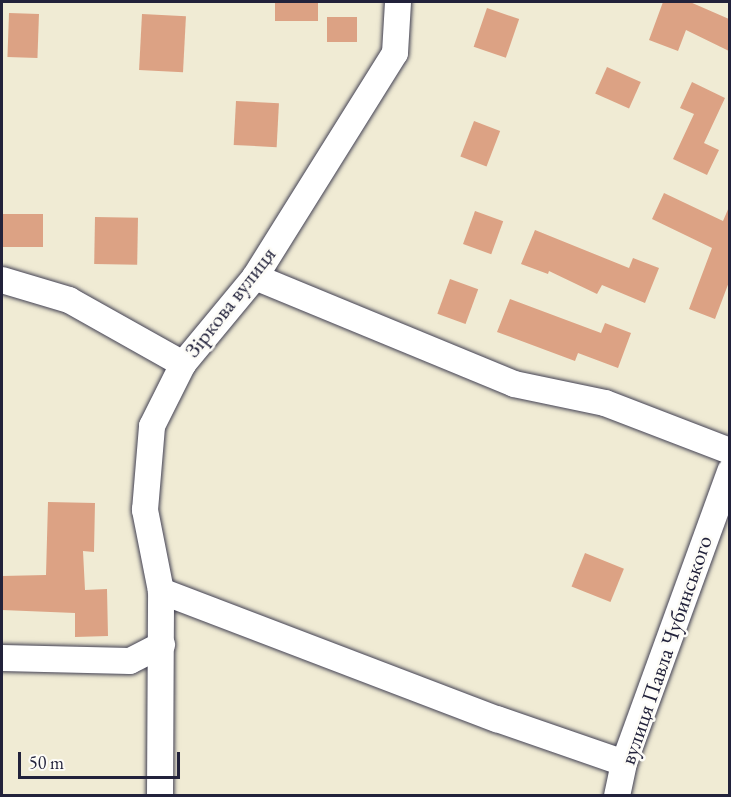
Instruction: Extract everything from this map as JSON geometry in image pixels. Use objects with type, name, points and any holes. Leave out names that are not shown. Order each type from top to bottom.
[{"type":"street","name":"Зіркова вулиця","points":[[2,280],[69,300],[183,364],[255,278],[395,54],[398,2]]},
{"type":"street","points":[[255,278],[514,384],[605,403],[729,451]]},
{"type":"street","points":[[160,795],[161,591],[145,510],[152,426],[183,364]]},
{"type":"street","name":"вулиця Павла Чубинського","points":[[617,795],[624,763],[729,471]]},
{"type":"street","points":[[161,591],[624,763]]},
{"type":"street","points":[[2,658],[130,661],[162,645]]},
{"type":"building","points":[[275,2],[318,2],[318,21],[275,21]]},
{"type":"building","points":[[663,2],[690,2],[729,19],[729,51],[686,30],[678,51],[649,40]]},
{"type":"building","points":[[487,8],[519,19],[506,58],[474,47]]},
{"type":"building","points":[[9,13],[39,14],[37,58],[7,57]]},
{"type":"building","points":[[142,14],[186,16],[183,72],[139,70]]},
{"type":"building","points":[[327,17],[357,17],[357,42],[327,42]]},
{"type":"building","points":[[607,67],[641,82],[629,109],[595,93]]},
{"type":"building","points":[[692,82],[725,98],[704,143],[719,150],[707,175],[673,159],[694,114],[680,108]]},
{"type":"building","points":[[236,101],[279,103],[277,147],[234,145]]},
{"type":"building","points":[[474,121],[500,131],[487,167],[460,156]]},
{"type":"building","points":[[664,193],[723,221],[729,207],[729,282],[715,319],[689,309],[712,248],[652,219]]},
{"type":"building","points":[[475,211],[503,221],[491,254],[463,244]]},
{"type":"building","points":[[2,214],[43,214],[43,247],[2,247]]},
{"type":"building","points":[[95,217],[138,218],[137,265],[94,264]]},
{"type":"building","points":[[535,230],[629,268],[633,258],[659,268],[645,303],[602,285],[597,294],[549,271],[548,274],[521,264]]},
{"type":"building","points":[[450,279],[478,289],[466,324],[437,314]]},
{"type":"building","points":[[510,299],[601,333],[605,323],[631,333],[618,368],[578,353],[575,361],[497,332]]},
{"type":"building","points":[[48,502],[95,503],[94,552],[83,551],[85,590],[107,589],[108,636],[75,637],[75,613],[2,610],[2,576],[46,575]]},
{"type":"building","points":[[585,553],[624,569],[610,602],[572,586]]}]
